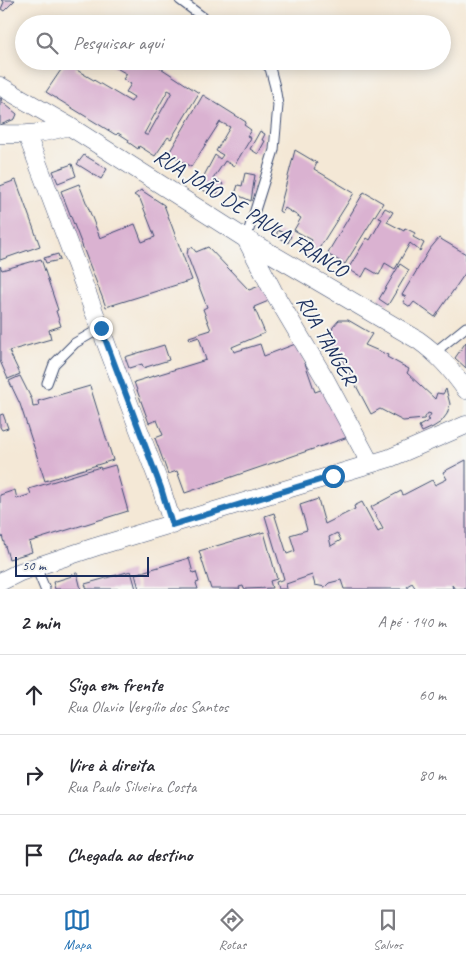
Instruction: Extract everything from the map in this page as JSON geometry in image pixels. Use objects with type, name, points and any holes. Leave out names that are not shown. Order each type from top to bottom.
[{"type":"street","name":"RUA JOÃO DE PAULA FRANCO","points":[[0,86],[69,126],[246,238],[435,352],[455,374],[466,390]]},
{"type":"street","points":[[0,134],[43,134],[69,126]]},
{"type":"street","points":[[26,135],[161,488],[172,525]]},
{"type":"street","name":"RUA TANGER","points":[[246,238],[273,291],[324,377],[370,464]]},
{"type":"street","points":[[0,582],[20,572],[95,547],[390,458],[466,425]]},
{"type":"lane","points":[[180,0],[200,15]]},
{"type":"lane","points":[[246,238],[264,188],[274,150],[278,105],[276,87],[271,70]]},
{"type":"lane","points":[[435,352],[466,327]]},
{"type":"lane","points":[[46,383],[54,364],[75,343],[101,328]]},
{"type":"lane","points":[[36,567],[45,589]]},
{"type":"building","points":[[1,0],[15,0],[4,11],[1,9],[4,2]]},
{"type":"building","points":[[61,70],[77,70],[131,102],[134,97],[126,92],[131,84],[123,79],[127,74],[120,70],[164,70],[199,93],[171,139],[168,137],[155,156],[139,146],[138,149],[118,133],[116,135],[46,92]],"holes":[[[168,90],[172,92],[148,135],[144,134]]]},
{"type":"building","points":[[203,95],[246,122],[244,125],[251,130],[247,136],[251,138],[234,166],[225,161],[213,179],[223,184],[215,197],[198,187],[215,155],[220,159],[223,155],[216,151],[230,127],[220,122],[191,167],[169,153]]},
{"type":"building","points":[[0,98],[17,114],[15,119],[0,125]]},
{"type":"building","points":[[260,131],[265,134],[262,140],[265,141],[258,154],[250,149]]},
{"type":"building","points":[[295,150],[317,163],[314,169],[354,193],[313,258],[305,253],[312,240],[294,230],[301,218],[285,208],[282,213],[279,211]]},
{"type":"building","points":[[84,155],[107,169],[101,179],[77,164]]},
{"type":"building","points":[[72,164],[76,176],[58,183],[53,171]]},
{"type":"building","points":[[245,173],[255,175],[251,201],[235,194],[238,185],[242,186]]},
{"type":"building","points":[[16,180],[40,246],[0,260],[0,186]]},
{"type":"building","points":[[79,184],[100,238],[135,224],[142,242],[155,237],[140,199],[134,195],[141,190],[164,205],[192,280],[106,307],[61,191]]},
{"type":"building","points":[[364,192],[383,203],[345,264],[327,254]]},
{"type":"building","points":[[385,208],[393,212],[387,222],[404,231],[405,228],[415,233],[413,237],[424,243],[420,251],[410,243],[395,269],[385,263],[379,275],[367,268],[362,277],[348,269],[367,238],[370,240],[382,219],[379,218]]},
{"type":"building","points":[[277,230],[291,236],[288,243],[277,236]]},
{"type":"building","points":[[439,238],[466,254],[466,272],[435,317],[414,302],[410,307],[403,302],[406,297],[402,295],[429,250]]},
{"type":"building","points":[[192,247],[196,252],[208,247],[249,290],[262,285],[271,300],[254,307],[265,333],[232,347],[234,352],[260,344],[264,356],[298,343],[315,392],[326,388],[351,436],[185,493],[177,471],[168,474],[155,438],[163,435],[157,420],[149,423],[134,382],[206,360],[199,337],[190,340],[189,337],[211,330],[203,309],[207,307],[187,255],[188,249]]},
{"type":"building","points":[[58,254],[60,260],[46,263],[44,258]]},
{"type":"building","points":[[41,259],[58,310],[56,311],[61,326],[49,330],[51,339],[9,351],[20,374],[8,379],[0,361],[0,266],[2,270]]},
{"type":"building","points":[[400,264],[409,270],[388,305],[379,299]]},
{"type":"building","points":[[339,320],[348,320],[372,334],[365,345],[388,355],[387,357],[409,369],[407,373],[435,399],[437,393],[443,394],[446,389],[450,404],[447,414],[441,422],[422,432],[419,426],[430,420],[428,419],[431,414],[428,413],[424,419],[403,421],[380,409],[371,414],[334,344],[331,334],[333,327]]},
{"type":"building","points":[[466,342],[466,368],[455,358]]},
{"type":"building","points":[[164,345],[169,360],[143,368],[142,364],[129,368],[125,357]]},
{"type":"building","points":[[20,376],[32,400],[33,407],[39,406],[38,401],[90,386],[113,460],[45,481],[20,404],[9,381]]},
{"type":"building","points":[[3,414],[8,428],[2,430],[0,427],[0,415]]},
{"type":"building","points":[[466,460],[466,589],[455,589],[452,585],[453,589],[416,589],[412,583],[407,586],[409,589],[344,589],[341,580],[329,583],[325,587],[315,585],[312,575],[286,584],[287,589],[278,589],[276,582],[284,579],[265,516],[274,513],[287,554],[295,551],[290,535],[307,530],[300,505],[318,499],[325,524],[355,509],[354,506],[362,502],[378,532],[383,529],[371,507],[401,491],[403,495],[432,480],[435,485],[447,479],[443,472]],"holes":[[[337,533],[341,540],[331,546],[329,537]]]},
{"type":"building","points":[[115,465],[128,511],[29,542],[32,552],[9,559],[2,536],[0,536],[0,495],[15,490],[17,499],[31,494],[29,489],[100,467],[101,469]]},
{"type":"building","points":[[264,532],[277,579],[270,581],[272,588],[244,589],[243,586],[239,587],[240,589],[211,589],[199,551]]},
{"type":"building","points":[[189,558],[193,573],[196,572],[199,582],[196,583],[198,589],[139,589],[135,574]]},
{"type":"building","points":[[131,571],[136,589],[87,589],[85,584]]},
{"type":"building","points":[[77,573],[81,589],[55,589],[53,582]]},
{"type":"route","points":[[101,328],[161,488],[172,525],[333,476]]}]
